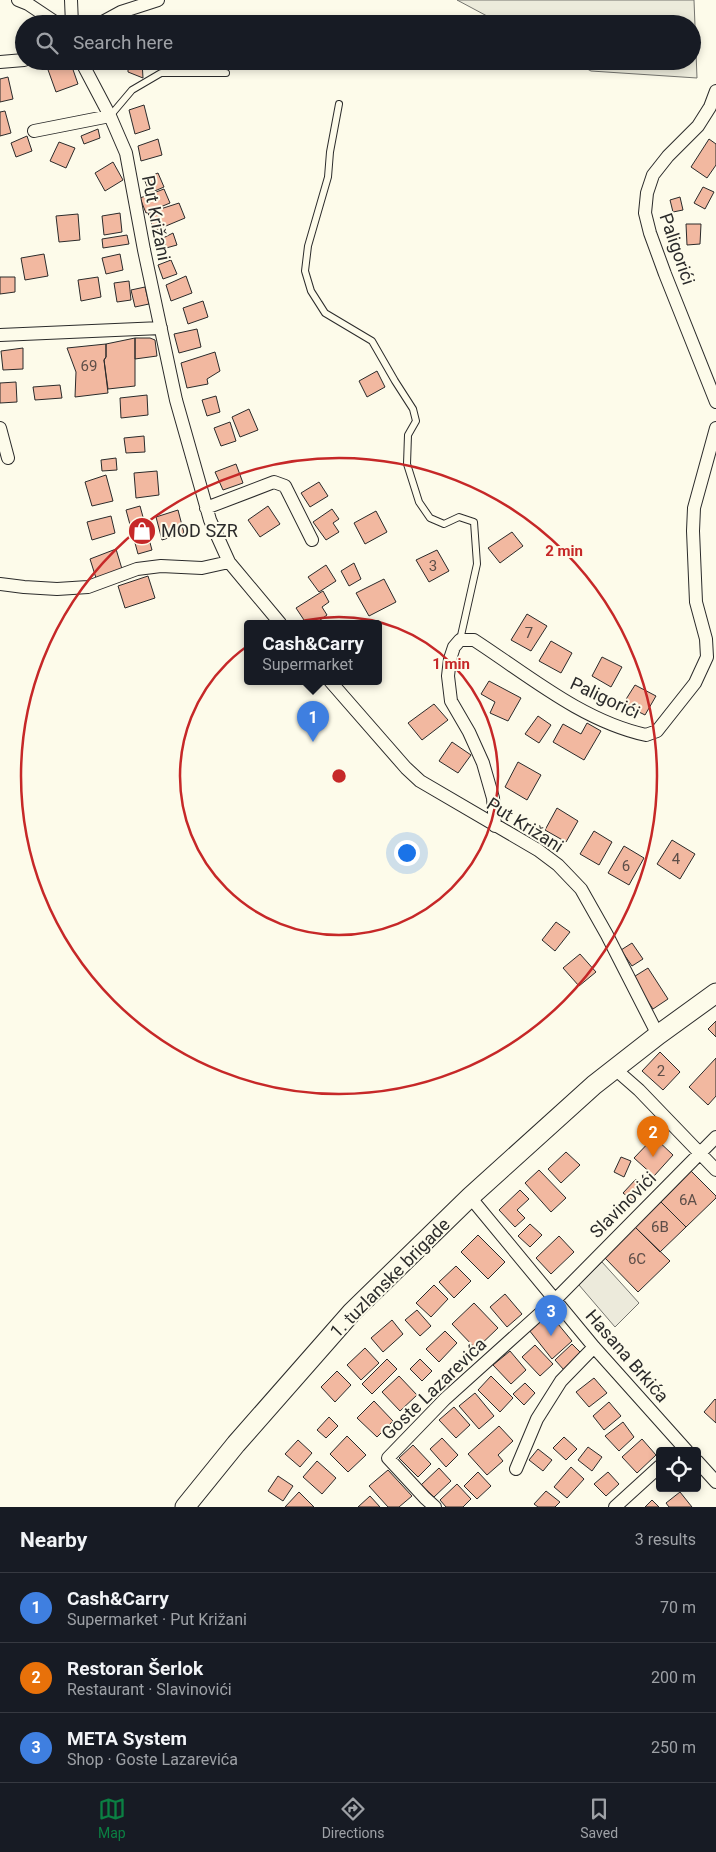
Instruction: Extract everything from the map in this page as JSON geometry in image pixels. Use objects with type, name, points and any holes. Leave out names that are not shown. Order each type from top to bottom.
[{"type":"main road","name":"1. tuzlanske brigade","points":[[185,1507],[236,1444],[352,1312],[470,1197],[547,1126],[615,1069],[658,1034],[716,993]]},
{"type":"street","points":[[18,0],[44,15]]},
{"type":"street","points":[[71,0],[72,15]]},
{"type":"street","points":[[116,15],[158,0]]},
{"type":"street","points":[[0,62],[15,61]]},
{"type":"street","name":"Put Križani","points":[[86,70],[110,116],[126,153],[144,250],[176,400],[206,508],[229,562],[277,620]]},
{"type":"street","name":"Paligorići","points":[[716,92],[710,107],[698,126],[668,156],[653,175],[647,193],[645,212],[662,266],[716,402]]},
{"type":"street","points":[[34,131],[110,116]]},
{"type":"street","points":[[0,335],[162,328]]},
{"type":"street","points":[[0,428],[8,458]]},
{"type":"street","name":"Paligorići","points":[[460,640],[474,640],[569,703],[602,720],[646,735],[658,730],[695,683],[707,657],[706,638],[696,602],[692,531],[694,508],[716,428]]},
{"type":"street","points":[[206,508],[274,482],[285,486],[312,540]]},
{"type":"street","points":[[0,584],[57,589],[88,587],[137,569],[161,566],[202,568],[229,562]]},
{"type":"street","points":[[460,640],[454,647],[450,659],[448,676],[451,701],[469,732],[483,763],[493,798],[495,826]]},
{"type":"street","name":"Put Križani","points":[[333,685],[420,782],[538,850],[558,865],[581,889],[658,1034]]},
{"type":"street","points":[[615,1069],[640,1090],[716,1170]]},
{"type":"street","name":"Slavinovići","points":[[556,1300],[716,1137]]},
{"type":"street","name":"Hasana Brkića","points":[[470,1197],[594,1347],[680,1447]]},
{"type":"street","name":"Goste Lazarevića","points":[[435,1507],[388,1458],[445,1399],[556,1300]]},
{"type":"street","points":[[516,1469],[537,1420],[561,1380],[594,1347]]},
{"type":"street","points":[[701,1466],[716,1482]]},
{"type":"street","points":[[615,1507],[656,1470]]},
{"type":"lane","points":[[110,116],[132,90],[161,73],[226,73]]},
{"type":"lane","points":[[338,104],[328,177],[308,246],[305,271],[311,291],[326,313],[372,341],[394,381],[413,408],[416,421],[408,435],[407,464],[419,502],[430,518],[444,524],[459,516],[474,522],[477,564],[460,640]]},
{"type":"shaded area","points":[[457,0],[694,0],[695,15],[485,15]]},
{"type":"shaded area","points":[[589,70],[697,70],[697,78]]},
{"type":"shaded area","points":[[602,1262],[639,1303],[615,1327],[579,1285]]},
{"type":"building","points":[[48,70],[73,70],[78,84],[56,92]]},
{"type":"building","points":[[128,70],[143,70],[143,78],[128,72]]},
{"type":"building","points":[[8,77],[13,99],[0,102],[0,79]]},
{"type":"building","points":[[144,105],[150,129],[135,134],[129,110]]},
{"type":"building","points":[[5,111],[11,133],[0,136],[0,112]]},
{"type":"building","points":[[98,129],[100,138],[84,144],[81,136]]},
{"type":"building","points":[[27,136],[32,151],[16,157],[11,143]]},
{"type":"building","points":[[158,139],[162,155],[141,161],[138,146]]},
{"type":"building","points":[[709,139],[716,144],[716,165],[707,178],[691,167]]},
{"type":"building","points":[[59,142],[75,148],[66,168],[50,161]]},
{"type":"building","points":[[113,162],[123,180],[105,191],[95,173]]},
{"type":"building","points":[[158,173],[164,187],[150,193],[144,179]]},
{"type":"building","points":[[703,187],[714,192],[705,209],[694,203]]},
{"type":"building","points":[[164,189],[170,203],[146,213],[140,198]]},
{"type":"building","points":[[680,197],[683,210],[673,212],[670,200]]},
{"type":"building","points":[[179,203],[185,218],[154,231],[148,213]]},
{"type":"building","points":[[120,213],[122,232],[104,235],[102,216]]},
{"type":"building","points":[[78,214],[80,240],[59,242],[56,216]]},
{"type":"building","points":[[686,224],[701,224],[700,244],[687,245]]},
{"type":"building","points":[[173,233],[177,245],[166,248],[163,238]]},
{"type":"building","points":[[127,235],[129,244],[103,248],[102,239]]},
{"type":"building","points":[[44,254],[48,276],[25,280],[21,258]]},
{"type":"building","points":[[120,254],[123,270],[106,274],[102,258]]},
{"type":"building","points":[[171,260],[177,274],[163,279],[158,265]]},
{"type":"building","points":[[186,276],[192,293],[171,301],[166,285]]},
{"type":"building","points":[[0,277],[15,277],[15,292],[0,294]]},
{"type":"building","points":[[98,277],[101,297],[81,301],[78,280]]},
{"type":"building","points":[[129,281],[131,300],[117,302],[114,283]]},
{"type":"building","points":[[145,287],[149,304],[135,307],[131,290]]},
{"type":"building","points":[[203,301],[208,317],[188,324],[183,308]]},
{"type":"building","points":[[197,329],[201,347],[179,353],[174,334]]},
{"type":"building","points":[[135,338],[135,386],[108,389],[104,360],[106,357],[106,344]]},
{"type":"building","points":[[135,338],[155,340],[157,356],[135,359]]},
{"type":"building","points":[[106,344],[106,357],[104,360],[108,393],[75,397],[76,372],[67,348]]},
{"type":"building","points":[[23,348],[23,369],[3,370],[1,351]]},
{"type":"building","points":[[215,352],[220,371],[207,379],[208,384],[187,388],[181,363]]},
{"type":"building","points":[[377,371],[385,387],[367,397],[359,381]]},
{"type":"building","points":[[16,382],[17,402],[0,403],[0,383]]},
{"type":"building","points":[[60,385],[62,398],[35,400],[33,387]]},
{"type":"building","points":[[147,395],[148,415],[121,418],[120,398]]},
{"type":"building","points":[[216,396],[220,412],[207,416],[202,400]]},
{"type":"building","points":[[249,409],[258,430],[240,437],[232,417]]},
{"type":"building","points":[[230,422],[236,441],[221,446],[214,428]]},
{"type":"building","points":[[144,436],[145,452],[126,453],[124,438]]},
{"type":"building","points":[[116,458],[117,470],[102,471],[101,460]]},
{"type":"building","points":[[236,464],[243,483],[223,490],[215,472]]},
{"type":"building","points":[[157,471],[159,495],[136,498],[134,473]]},
{"type":"building","points":[[106,475],[113,501],[92,506],[85,482]]},
{"type":"building","points":[[319,482],[328,496],[310,507],[301,493]]},
{"type":"building","points":[[140,506],[152,550],[138,554],[126,510]]},
{"type":"building","points":[[268,506],[280,524],[260,537],[248,520]]},
{"type":"building","points":[[332,509],[339,519],[333,523],[339,532],[326,540],[313,522]]},
{"type":"building","points":[[178,510],[184,533],[162,540],[156,517]]},
{"type":"building","points":[[376,511],[387,532],[365,544],[354,523]]},
{"type":"building","points":[[111,516],[115,533],[92,540],[87,522]]},
{"type":"building","points":[[512,532],[523,546],[500,563],[488,548]]},
{"type":"building","points":[[116,549],[122,569],[96,578],[90,559]]},
{"type":"building","points":[[437,550],[449,571],[429,582],[416,560]]},
{"type":"building","points":[[354,563],[361,579],[349,586],[341,571]]},
{"type":"building","points":[[326,565],[336,581],[319,592],[308,577]]},
{"type":"building","points":[[148,576],[155,598],[125,608],[118,586]]},
{"type":"building","points":[[384,579],[396,602],[369,616],[356,593]]},
{"type":"building","points":[[323,591],[329,602],[322,607],[327,615],[320,620],[304,620],[296,608]]},
{"type":"building","points":[[527,614],[547,626],[531,651],[511,640]]},
{"type":"building","points":[[551,641],[572,653],[561,673],[539,661]]},
{"type":"building","points":[[602,657],[622,667],[611,687],[592,676]]},
{"type":"building","points":[[489,681],[521,698],[508,721],[490,713],[495,702],[481,694]]},
{"type":"building","points":[[635,685],[656,696],[645,715],[623,704]]},
{"type":"building","points":[[434,704],[448,720],[422,740],[408,723]]},
{"type":"building","points":[[538,716],[551,725],[539,743],[525,734]]},
{"type":"building","points":[[587,723],[601,731],[584,760],[553,742],[563,724],[581,734]]},
{"type":"building","points":[[452,742],[471,755],[458,773],[439,761]]},
{"type":"building","points":[[518,762],[541,775],[527,800],[505,787]]},
{"type":"building","points":[[557,808],[578,821],[566,842],[545,830]]},
{"type":"building","points":[[594,831],[612,842],[599,865],[580,854]]},
{"type":"building","points":[[672,840],[695,854],[680,879],[657,864]]},
{"type":"building","points":[[624,846],[644,858],[629,885],[608,873]]},
{"type":"building","points":[[556,922],[570,932],[555,951],[542,940]]},
{"type":"building","points":[[632,943],[643,959],[632,966],[621,950]]},
{"type":"building","points":[[580,954],[596,972],[579,986],[563,968]]},
{"type":"building","points":[[648,968],[668,999],[653,1009],[632,978]]},
{"type":"building","points":[[716,1021],[716,1037],[708,1029]]},
{"type":"building","points":[[660,1052],[680,1072],[663,1090],[642,1071]]},
{"type":"building","points":[[716,1058],[716,1096],[708,1105],[689,1087]]},
{"type":"building","points":[[654,1137],[673,1155],[654,1176],[634,1158]]},
{"type":"building","points":[[566,1152],[580,1165],[561,1183],[548,1169]]},
{"type":"building","points":[[621,1157],[631,1161],[624,1177],[614,1172]]},
{"type":"building","points":[[539,1170],[566,1198],[551,1212],[525,1183]]},
{"type":"building","points":[[691,1171],[716,1198],[686,1227],[661,1202]]},
{"type":"building","points":[[636,1179],[644,1187],[632,1200],[623,1193]]},
{"type":"building","points":[[520,1190],[529,1199],[517,1210],[525,1218],[515,1227],[499,1210]]},
{"type":"building","points":[[661,1202],[686,1227],[660,1252],[635,1227]]},
{"type":"building","points":[[530,1224],[542,1235],[530,1247],[518,1236]]},
{"type":"building","points":[[635,1227],[670,1261],[638,1292],[605,1258]]},
{"type":"building","points":[[478,1235],[505,1262],[488,1279],[461,1252]]},
{"type":"building","points":[[559,1236],[574,1252],[551,1274],[536,1258]]},
{"type":"building","points":[[456,1266],[471,1281],[454,1298],[439,1282]]},
{"type":"building","points":[[434,1285],[448,1299],[431,1317],[416,1303]]},
{"type":"building","points":[[505,1294],[522,1314],[507,1327],[490,1307]]},
{"type":"building","points":[[474,1303],[498,1328],[476,1349],[452,1324]]},
{"type":"building","points":[[417,1310],[431,1326],[420,1336],[405,1320]]},
{"type":"building","points":[[549,1313],[572,1341],[552,1359],[529,1330]]},
{"type":"building","points":[[392,1320],[403,1334],[383,1352],[371,1338]]},
{"type":"building","points":[[445,1331],[457,1343],[439,1362],[426,1349]]},
{"type":"building","points":[[572,1344],[581,1353],[564,1370],[555,1360]]},
{"type":"building","points":[[535,1345],[553,1364],[540,1376],[522,1357]]},
{"type":"building","points":[[365,1348],[379,1363],[361,1380],[347,1365]]},
{"type":"building","points":[[510,1351],[526,1370],[511,1384],[493,1365]]},
{"type":"building","points":[[387,1359],[397,1369],[372,1394],[362,1384]]},
{"type":"building","points":[[420,1359],[432,1371],[422,1381],[410,1369]]},
{"type":"building","points":[[337,1371],[351,1385],[335,1402],[321,1387]]},
{"type":"building","points":[[399,1376],[417,1395],[400,1411],[382,1392]]},
{"type":"building","points":[[491,1376],[513,1398],[500,1412],[478,1390]]},
{"type":"building","points":[[594,1378],[607,1393],[589,1407],[576,1392]]},
{"type":"building","points":[[525,1383],[535,1393],[524,1405],[513,1394]]},
{"type":"building","points":[[475,1393],[494,1416],[479,1429],[459,1406]]},
{"type":"building","points":[[716,1400],[716,1423],[704,1412]]},
{"type":"building","points":[[374,1401],[393,1421],[377,1437],[357,1418]]},
{"type":"building","points":[[609,1402],[621,1416],[604,1430],[593,1416]]},
{"type":"building","points":[[454,1407],[470,1425],[456,1438],[439,1420]]},
{"type":"building","points":[[329,1417],[338,1426],[326,1438],[317,1430]]},
{"type":"building","points":[[623,1422],[634,1437],[619,1451],[605,1436]]},
{"type":"building","points":[[499,1426],[513,1441],[498,1455],[503,1461],[487,1475],[468,1454]]},
{"type":"building","points":[[347,1436],[366,1455],[348,1472],[330,1454]]},
{"type":"building","points":[[564,1437],[577,1449],[566,1460],[553,1448]]},
{"type":"building","points":[[442,1438],[458,1455],[446,1467],[430,1449]]},
{"type":"building","points":[[642,1439],[656,1455],[637,1473],[622,1457]]},
{"type":"building","points":[[298,1440],[312,1453],[300,1467],[285,1454]]},
{"type":"building","points":[[413,1445],[431,1464],[418,1477],[399,1458]]},
{"type":"building","points":[[588,1447],[602,1457],[592,1471],[578,1460]]},
{"type":"building","points":[[538,1449],[552,1460],[543,1471],[529,1460]]},
{"type":"building","points":[[317,1461],[336,1478],[322,1494],[303,1477]]},
{"type":"building","points":[[571,1467],[584,1479],[567,1498],[554,1487]]},
{"type":"building","points":[[439,1468],[451,1481],[434,1497],[421,1485]]},
{"type":"building","points":[[388,1470],[412,1496],[399,1507],[388,1507],[369,1486]]},
{"type":"building","points":[[478,1472],[491,1486],[477,1499],[464,1486]]},
{"type":"building","points":[[608,1472],[619,1484],[606,1496],[594,1484]]},
{"type":"building","points":[[278,1476],[293,1486],[283,1501],[268,1491]]},
{"type":"building","points":[[457,1484],[471,1499],[463,1507],[446,1507],[440,1500]]},
{"type":"building","points":[[546,1491],[560,1502],[555,1507],[538,1507],[534,1504]]},
{"type":"building","points":[[299,1492],[314,1507],[285,1507]]},
{"type":"building","points":[[680,1492],[692,1507],[669,1507],[666,1503]]},
{"type":"building","points":[[370,1496],[380,1507],[358,1507]]},
{"type":"building","points":[[652,1500],[659,1507],[645,1507]]},
{"type":"place","name":"MOD SZR","points":[[142,531]]},
{"type":"place","name":"Cash&Carry","points":[[313,742]]},
{"type":"place","name":"Restoran Šerlok","points":[[653,1157]]},
{"type":"place","name":"META System","points":[[551,1336]]}]
